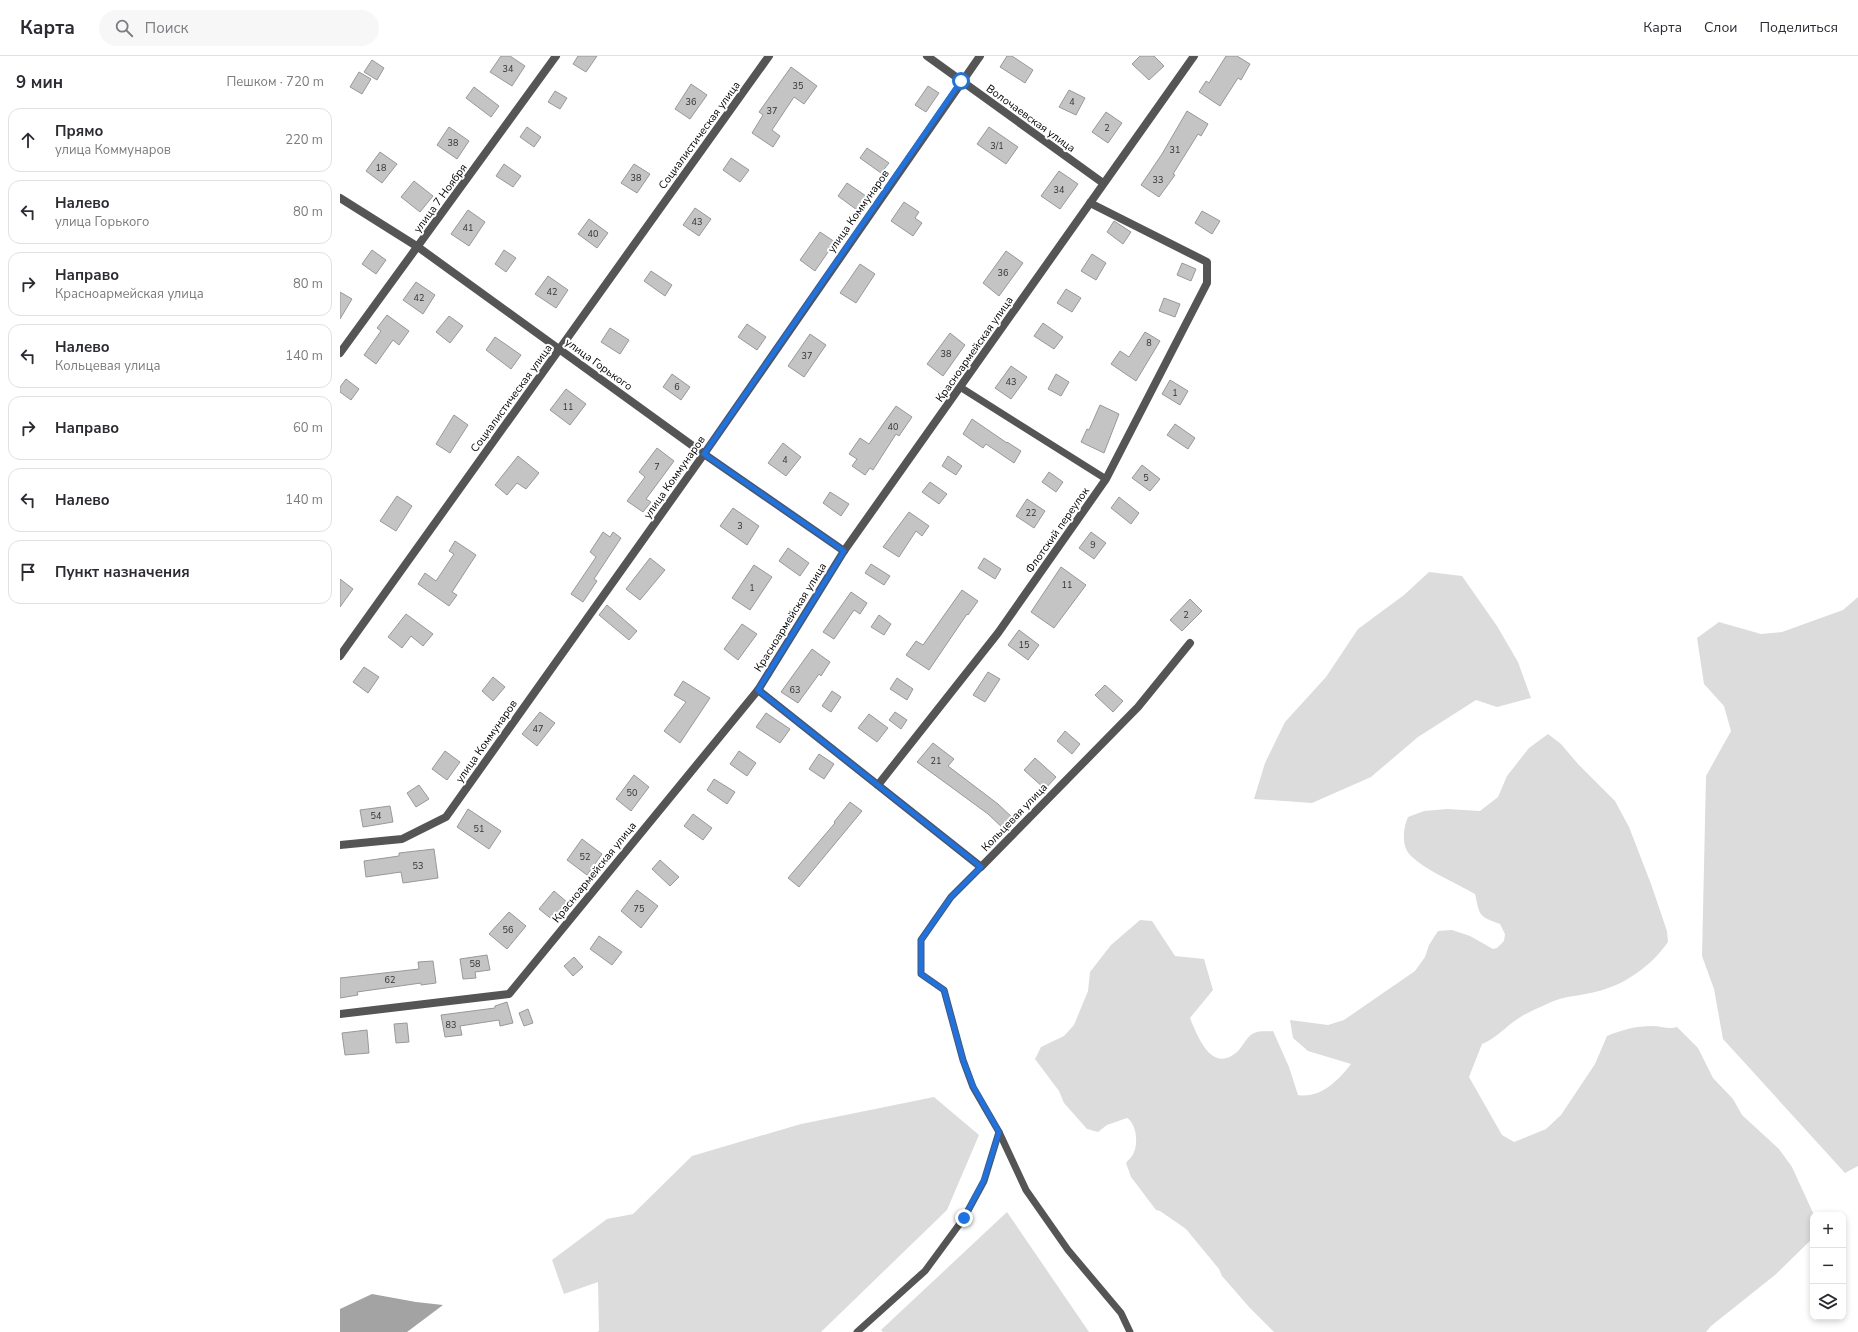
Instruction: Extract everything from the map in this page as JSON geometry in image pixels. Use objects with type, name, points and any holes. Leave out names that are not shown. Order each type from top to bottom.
[{"type":"street","name":"улица 7 Ноября","points":[[340,353],[556,56]]},
{"type":"street","name":"Социалистическая улица","points":[[340,656],[769,56]]},
{"type":"street","name":"Волочаевская улица","points":[[927,56],[1103,183]]},
{"type":"street","name":"улица Коммунаров","points":[[340,845],[402,839],[446,817],[704,454],[961,81],[980,56]]},
{"type":"street","name":"Красноармейская улица","points":[[340,1014],[509,994],[758,690],[844,551],[1194,56]]},
{"type":"street","name":"улица Горького","points":[[340,198],[418,247],[704,454],[844,551]]},
{"type":"street","name":"Флотский переулок","points":[[878,785],[998,633],[1106,479],[1207,283],[1207,262],[1090,202]]},
{"type":"street","name":"Кольцевая улица","points":[[758,690],[981,867],[1138,707],[1190,643]]},
{"type":"lane","points":[[960,387],[1106,479]]},
{"type":"lane","points":[[981,867],[951,897],[921,940],[921,974],[944,990],[963,1060],[973,1086],[999,1132],[1026,1190],[1068,1250],[1121,1313],[1130,1332]]},
{"type":"lane","points":[[857,1332],[925,1271],[964,1218],[984,1180],[999,1132]]},
{"type":"shaded area","points":[[1429,572],[1462,576],[1497,626],[1518,662],[1531,698],[1497,707],[1476,700],[1418,737],[1371,777],[1312,803],[1254,799],[1265,763],[1285,722],[1326,677],[1358,629],[1404,595]]},
{"type":"shaded area","points":[[1858,597],[1858,1166],[1845,1173],[1723,1039],[1714,989],[1702,956],[1706,776],[1731,731],[1724,706],[1704,684],[1697,638],[1719,622],[1761,634],[1782,632],[1843,610]]},
{"type":"shaded area","points":[[1548,734],[1561,744],[1578,764],[1615,801],[1629,827],[1651,884],[1667,931],[1668,942],[1646,966],[1619,984],[1593,993],[1555,1000],[1514,1021],[1492,1039],[1482,1044],[1469,1077],[1502,1135],[1514,1142],[1546,1129],[1561,1115],[1595,1064],[1607,1036],[1623,1030],[1640,1027],[1677,1027],[1698,1048],[1713,1078],[1733,1099],[1742,1115],[1779,1149],[1792,1167],[1813,1212],[1810,1212],[1810,1241],[1775,1275],[1711,1326],[1706,1332],[1274,1332],[1249,1307],[1222,1276],[1219,1269],[1186,1229],[1160,1211],[1156,1210],[1131,1177],[1126,1163],[1136,1147],[1136,1136],[1133,1125],[1130,1121],[1127,1118],[1107,1125],[1098,1132],[1087,1129],[1064,1103],[1059,1091],[1035,1059],[1041,1047],[1064,1036],[1074,1025],[1088,991],[1090,972],[1111,945],[1140,920],[1152,921],[1175,956],[1204,959],[1213,990],[1190,1018],[1197,1035],[1207,1051],[1213,1056],[1221,1059],[1229,1057],[1238,1051],[1252,1034],[1273,1031],[1289,1067],[1298,1095],[1314,1094],[1328,1087],[1341,1076],[1351,1064],[1308,1051],[1293,1038],[1290,1020],[1328,1025],[1344,1020],[1415,971],[1425,957],[1429,945],[1438,931],[1452,930],[1470,936],[1493,949],[1497,948],[1504,941],[1505,934],[1500,924],[1484,917],[1479,911],[1475,894],[1425,867],[1411,856],[1404,843],[1404,832],[1408,817],[1424,811],[1447,809],[1480,811],[1498,797],[1507,776],[1529,748]]},
{"type":"shaded area","points":[[934,1097],[979,1135],[947,1210],[821,1332],[597,1332],[599,1331],[598,1282],[564,1294],[552,1260],[607,1219],[633,1214],[692,1156],[801,1124]]},
{"type":"shaded area","points":[[1007,1212],[1089,1332],[883,1332],[881,1330]]},
{"type":"shaded area","points":[[372,1294],[443,1305],[407,1332],[340,1332],[340,1309]]},
{"type":"building","points":[[501,56],[510,56],[525,66],[512,86],[490,72]]},
{"type":"building","points":[[578,56],[597,56],[586,72],[573,64]]},
{"type":"building","points":[[1007,56],[1012,56],[1033,70],[1025,83],[1000,67]]},
{"type":"building","points":[[1140,56],[1154,56],[1164,66],[1149,80],[1132,64]]},
{"type":"building","points":[[1226,56],[1237,56],[1250,64],[1241,80],[1238,78],[1220,106],[1199,92],[1206,81],[1209,83]]},
{"type":"building","points":[[372,60],[384,68],[377,80],[364,72]]},
{"type":"building","points":[[791,67],[817,86],[804,104],[794,97],[772,130],[780,136],[773,147],[752,133],[763,115],[759,112]]},
{"type":"building","points":[[359,72],[371,79],[362,94],[350,87]]},
{"type":"building","points":[[691,84],[707,95],[690,119],[675,109]]},
{"type":"building","points":[[928,86],[939,93],[926,112],[915,105]]},
{"type":"building","points":[[474,87],[499,106],[491,117],[466,98]]},
{"type":"building","points":[[1069,90],[1085,98],[1076,115],[1059,107]]},
{"type":"building","points":[[555,91],[567,98],[560,109],[548,102]]},
{"type":"building","points":[[1187,111],[1208,124],[1201,136],[1198,134],[1173,174],[1175,175],[1159,197],[1141,185],[1162,154]]},
{"type":"building","points":[[1106,112],[1122,123],[1108,143],[1092,132]]},
{"type":"building","points":[[449,127],[469,141],[457,159],[437,145]]},
{"type":"building","points":[[527,127],[541,137],[534,147],[520,137]]},
{"type":"building","points":[[989,127],[1018,147],[1006,164],[977,144]]},
{"type":"building","points":[[867,148],[889,163],[881,173],[860,158]]},
{"type":"building","points":[[380,152],[397,164],[382,183],[366,171]]},
{"type":"building","points":[[731,158],[749,170],[740,182],[723,170]]},
{"type":"building","points":[[504,164],[521,176],[513,187],[496,176]]},
{"type":"building","points":[[634,164],[650,174],[637,193],[621,183]]},
{"type":"building","points":[[1059,171],[1078,184],[1060,209],[1041,196]]},
{"type":"building","points":[[414,181],[433,196],[420,212],[401,197]]},
{"type":"building","points":[[847,183],[866,196],[857,210],[838,196]]},
{"type":"building","points":[[904,202],[919,212],[915,218],[922,223],[913,236],[891,221]]},
{"type":"building","points":[[695,208],[711,219],[699,236],[683,225]]},
{"type":"building","points":[[468,210],[485,222],[469,246],[451,234]]},
{"type":"building","points":[[1202,211],[1220,221],[1212,234],[1195,223]]},
{"type":"building","points":[[589,219],[608,233],[597,248],[578,234]]},
{"type":"building","points":[[1114,221],[1131,232],[1123,244],[1107,232]]},
{"type":"building","points":[[820,232],[835,242],[815,271],[800,260]]},
{"type":"building","points":[[372,250],[386,260],[376,274],[362,264]]},
{"type":"building","points":[[504,250],[516,258],[506,272],[495,264]]},
{"type":"building","points":[[1006,251],[1023,263],[999,296],[983,283]]},
{"type":"building","points":[[1092,254],[1106,263],[1096,280],[1081,271]]},
{"type":"building","points":[[1182,263],[1196,269],[1191,281],[1177,275]]},
{"type":"building","points":[[860,264],[875,274],[856,303],[840,293]]},
{"type":"building","points":[[651,271],[672,285],[665,296],[644,281]]},
{"type":"building","points":[[548,276],[568,290],[556,308],[535,294]]},
{"type":"building","points":[[416,282],[435,295],[423,314],[403,300]]},
{"type":"building","points":[[1066,289],[1081,298],[1072,312],[1057,303]]},
{"type":"building","points":[[340,292],[352,299],[340,319]]},
{"type":"building","points":[[1164,298],[1180,304],[1175,317],[1159,311]]},
{"type":"building","points":[[387,315],[409,331],[399,345],[393,340],[376,364],[364,355],[381,331],[377,328]]},
{"type":"building","points":[[449,316],[463,326],[450,343],[436,332]]},
{"type":"building","points":[[1043,323],[1063,337],[1054,349],[1034,336]]},
{"type":"building","points":[[747,324],[766,337],[757,350],[738,337]]},
{"type":"building","points":[[610,328],[629,340],[620,354],[601,342]]},
{"type":"building","points":[[1145,332],[1160,341],[1136,381],[1111,364],[1120,351],[1129,357]]},
{"type":"building","points":[[950,333],[965,345],[943,376],[927,364]]},
{"type":"building","points":[[810,334],[826,345],[804,377],[788,366]]},
{"type":"building","points":[[495,337],[521,355],[511,369],[486,350]]},
{"type":"building","points":[[1011,366],[1027,377],[1011,399],[995,388]]},
{"type":"building","points":[[672,374],[690,387],[681,400],[663,387]]},
{"type":"building","points":[[1056,374],[1069,382],[1061,396],[1048,389]]},
{"type":"building","points":[[346,379],[359,389],[351,400],[340,392],[340,387]]},
{"type":"building","points":[[1170,380],[1188,391],[1180,405],[1162,394]]},
{"type":"building","points":[[566,389],[586,404],[570,425],[550,410]]},
{"type":"building","points":[[1100,405],[1119,414],[1104,453],[1081,442],[1087,429],[1089,430]]},
{"type":"building","points":[[896,406],[912,417],[899,436],[896,434],[873,470],[870,468],[865,475],[852,466],[857,459],[849,454],[860,438],[869,444]]},
{"type":"building","points":[[454,415],[468,425],[450,453],[436,444]]},
{"type":"building","points":[[972,419],[1021,451],[1014,463],[986,444],[983,448],[963,434]]},
{"type":"building","points":[[1175,424],[1195,438],[1188,449],[1167,435]]},
{"type":"building","points":[[783,443],[801,457],[786,476],[768,463]]},
{"type":"building","points":[[657,448],[674,461],[646,499],[651,502],[643,512],[627,501],[645,477],[639,472]]},
{"type":"building","points":[[518,456],[539,473],[526,489],[517,483],[507,495],[495,485]]},
{"type":"building","points":[[948,456],[962,466],[956,475],[942,466]]},
{"type":"building","points":[[1142,465],[1160,479],[1150,491],[1132,478]]},
{"type":"building","points":[[1049,472],[1063,482],[1056,492],[1042,482]]},
{"type":"building","points":[[930,482],[947,494],[939,504],[922,492]]},
{"type":"building","points":[[830,492],[849,504],[841,516],[823,503]]},
{"type":"building","points":[[397,496],[412,506],[396,531],[380,521]]},
{"type":"building","points":[[1119,497],[1139,513],[1131,524],[1111,508]]},
{"type":"building","points":[[1027,499],[1045,511],[1034,528],[1016,516]]},
{"type":"building","points":[[733,508],[759,526],[747,545],[720,526]]},
{"type":"building","points":[[909,512],[929,526],[922,536],[916,531],[899,557],[883,547]]},
{"type":"building","points":[[603,532],[610,537],[613,532],[621,538],[594,579],[597,581],[583,602],[571,594],[596,557],[590,552]]},
{"type":"building","points":[[1091,532],[1106,543],[1094,559],[1079,548]]},
{"type":"building","points":[[455,541],[476,555],[452,592],[457,595],[449,606],[418,584],[425,573],[436,581],[454,554],[449,551]]},
{"type":"building","points":[[788,548],[809,563],[800,576],[779,561]]},
{"type":"building","points":[[650,558],[665,570],[640,600],[626,589]]},
{"type":"building","points":[[984,558],[1001,569],[995,579],[978,568]]},
{"type":"building","points":[[871,564],[890,576],[884,585],[865,573]]},
{"type":"building","points":[[754,565],[772,577],[750,610],[732,598]]},
{"type":"building","points":[[1061,567],[1086,585],[1054,628],[1031,612]]},
{"type":"building","points":[[340,579],[353,589],[340,607]]},
{"type":"building","points":[[962,590],[978,601],[968,615],[967,614],[929,670],[906,655],[916,641],[923,645]]},
{"type":"building","points":[[851,592],[867,603],[860,614],[854,610],[834,639],[823,632]]},
{"type":"building","points":[[1190,599],[1202,611],[1182,631],[1170,620]]},
{"type":"building","points":[[607,605],[637,631],[629,640],[599,615]]},
{"type":"building","points":[[406,614],[433,634],[423,646],[411,636],[402,648],[388,637]]},
{"type":"building","points":[[879,615],[891,624],[884,635],[871,627]]},
{"type":"building","points":[[742,624],[757,634],[738,660],[724,649]]},
{"type":"building","points":[[1019,630],[1039,645],[1028,660],[1008,645]]},
{"type":"building","points":[[812,649],[830,662],[821,676],[819,674],[798,703],[781,692]]},
{"type":"building","points":[[364,667],[379,677],[368,693],[353,682]]},
{"type":"building","points":[[988,672],[1000,679],[985,702],[973,695]]},
{"type":"building","points":[[493,677],[505,687],[493,701],[482,691]]},
{"type":"building","points":[[897,678],[913,689],[907,700],[890,689]]},
{"type":"building","points":[[683,681],[710,698],[680,743],[664,731],[686,702],[674,695]]},
{"type":"building","points":[[1105,685],[1123,701],[1113,712],[1095,695]]},
{"type":"building","points":[[832,691],[841,697],[831,712],[822,706]]},
{"type":"building","points":[[540,712],[555,723],[537,746],[522,734]]},
{"type":"building","points":[[895,712],[907,720],[901,729],[889,720]]},
{"type":"building","points":[[766,713],[790,729],[780,743],[756,727]]},
{"type":"building","points":[[869,714],[888,728],[877,742],[858,728]]},
{"type":"building","points":[[1065,731],[1080,744],[1072,754],[1057,741]]},
{"type":"building","points":[[933,743],[954,759],[948,766],[998,804],[1016,821],[1006,831],[988,814],[917,762]]},
{"type":"building","points":[[445,751],[460,762],[447,780],[432,769]]},
{"type":"building","points":[[739,751],[756,763],[747,776],[730,764]]},
{"type":"building","points":[[819,754],[834,764],[824,779],[809,769]]},
{"type":"building","points":[[1035,758],[1056,777],[1045,789],[1024,770]]},
{"type":"building","points":[[634,775],[649,787],[631,811],[616,799]]},
{"type":"building","points":[[714,779],[735,792],[727,804],[707,790]]},
{"type":"building","points":[[419,785],[429,799],[416,807],[407,793]]},
{"type":"building","points":[[850,802],[862,811],[799,887],[788,878],[835,823],[834,822]]},
{"type":"building","points":[[390,806],[393,822],[363,827],[360,810]]},
{"type":"building","points":[[468,809],[501,831],[489,849],[457,827]]},
{"type":"building","points":[[693,814],[712,828],[703,840],[684,826]]},
{"type":"building","points":[[582,839],[602,854],[587,875],[567,860]]},
{"type":"building","points":[[434,849],[438,878],[403,883],[401,872],[366,877],[364,861],[399,856],[399,853]]},
{"type":"building","points":[[660,860],[679,877],[670,886],[652,869]]},
{"type":"building","points":[[637,890],[658,906],[641,928],[621,911]]},
{"type":"building","points":[[554,891],[568,903],[554,921],[539,909]]},
{"type":"building","points":[[509,912],[526,926],[507,949],[489,934]]},
{"type":"building","points":[[599,936],[622,952],[612,965],[590,949]]},
{"type":"building","points":[[487,955],[490,970],[475,972],[476,978],[463,979],[460,959]]},
{"type":"building","points":[[574,957],[583,967],[573,976],[564,966]]},
{"type":"building","points":[[433,961],[436,983],[421,985],[421,983],[357,992],[358,995],[340,998],[340,978],[419,969],[418,962]]},
{"type":"building","points":[[507,1002],[513,1023],[500,1026],[499,1020],[460,1026],[462,1035],[445,1037],[441,1015],[495,1008],[495,1006]]},
{"type":"building","points":[[528,1009],[533,1023],[524,1026],[519,1013]]},
{"type":"building","points":[[407,1023],[409,1042],[396,1043],[394,1024]]},
{"type":"building","points":[[367,1030],[369,1053],[345,1055],[342,1033]]},
{"type":"route","points":[[961,81],[704,454],[844,551],[758,690],[981,867],[951,897],[921,940],[921,974],[944,990],[963,1060],[973,1086],[999,1132],[984,1180],[964,1218]]}]
